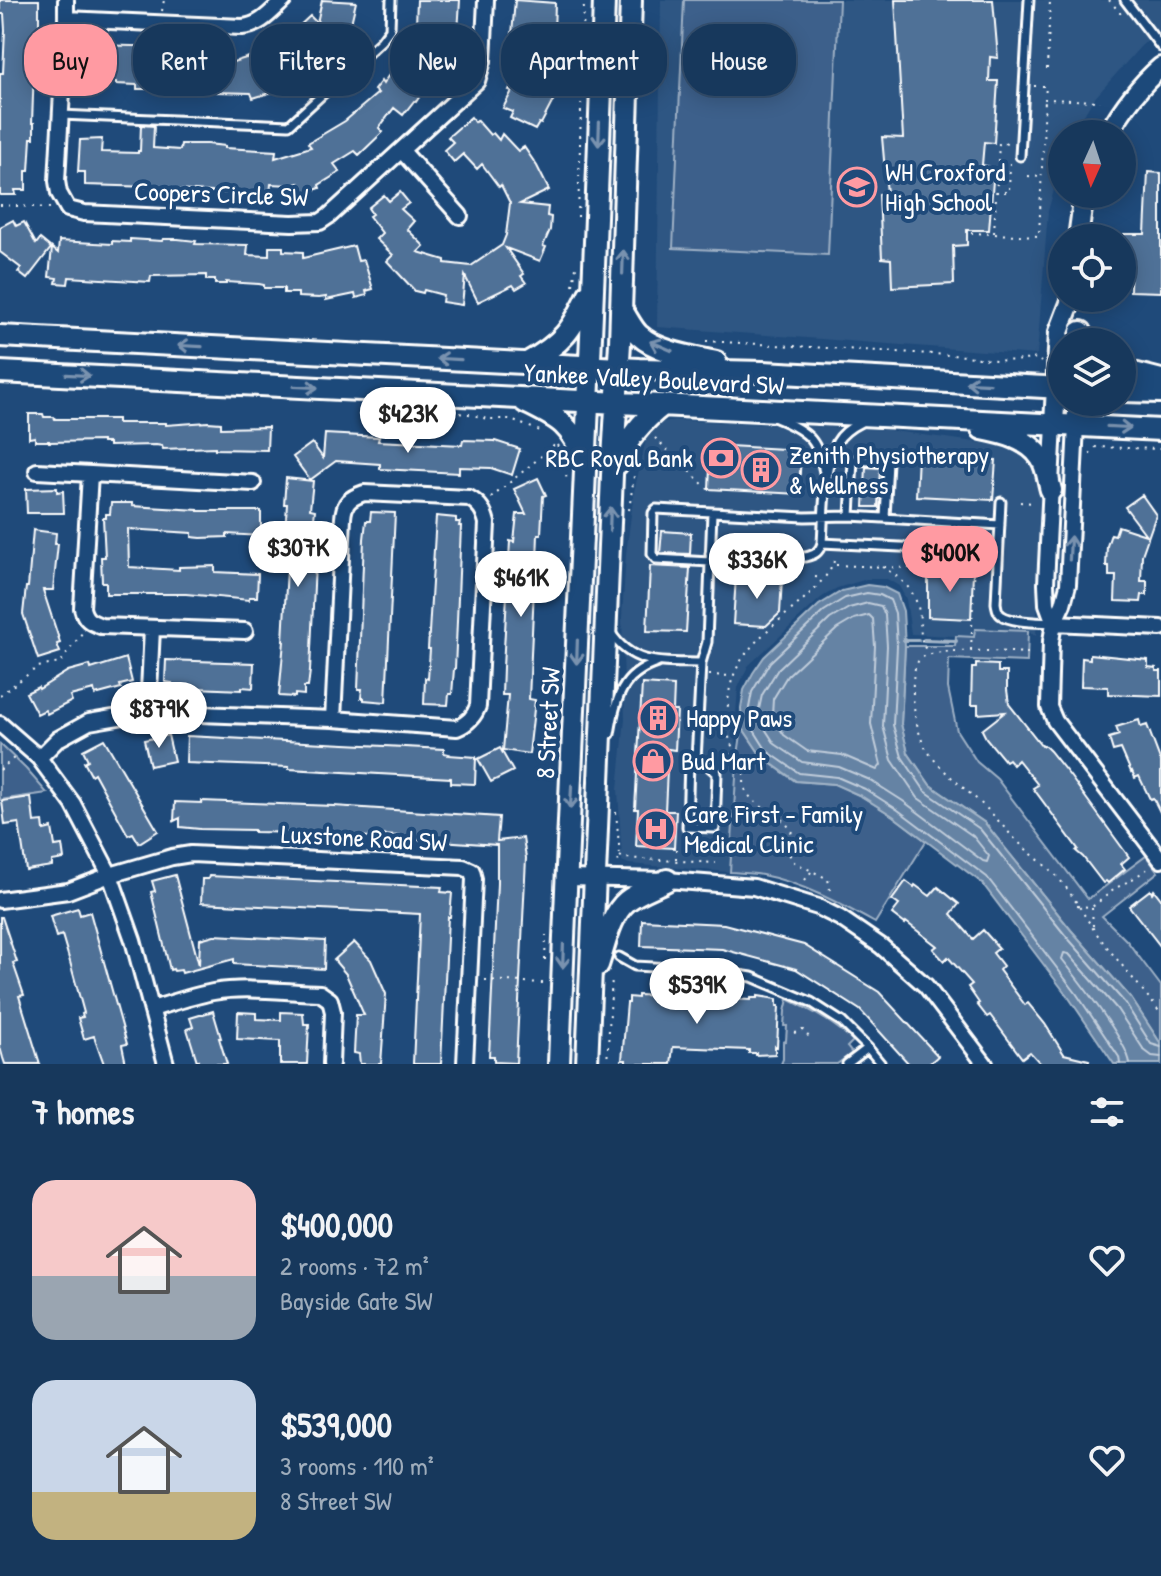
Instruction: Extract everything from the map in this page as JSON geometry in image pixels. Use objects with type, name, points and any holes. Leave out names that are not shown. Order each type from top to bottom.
[{"type":"main road","name":"8 Street SW","points":[[559,1064],[590,366],[584,284],[604,0]]},
{"type":"main road","name":"8 Street SW","points":[[587,1064],[595,878],[607,803],[606,620],[619,368],[631,0]]},
{"type":"main road","points":[[527,363],[548,351],[566,335],[579,316],[584,284]]},
{"type":"main road","points":[[621,309],[638,335],[667,350],[763,372]]},
{"type":"main road","name":"Yankee Valley Boulevard SW","points":[[0,336],[1048,386]]},
{"type":"main road","name":"Yankee Valley Boulevard SW","points":[[0,372],[1161,430]]},
{"type":"main road","points":[[1136,374],[1161,380]]},
{"type":"main road","points":[[1136,391],[1161,392]]},
{"type":"main road","points":[[518,398],[565,425],[576,439],[584,462]]},
{"type":"main road","points":[[612,475],[624,446],[635,430],[663,405]]},
{"type":"main road","points":[[936,419],[1001,433],[1031,447],[1041,458],[1043,497]]},
{"type":"main road","points":[[590,988],[612,923],[620,909],[628,900],[667,880]]},
{"type":"street","points":[[66,0],[57,181],[59,193],[68,209]]},
{"type":"street","points":[[66,19],[250,27],[284,0]]},
{"type":"street","name":"Coopers Circle SW","points":[[68,209],[84,213],[308,224],[320,222],[477,81],[483,61],[486,0]]},
{"type":"street","points":[[1116,120],[1146,80],[1161,67]]},
{"type":"street","points":[[402,151],[460,216]]},
{"type":"street","points":[[1054,623],[1047,604],[1043,497],[1055,416]]},
{"type":"street","points":[[1077,416],[1068,585],[1054,623],[1048,701],[1051,714],[1159,854]]},
{"type":"street","points":[[37,471],[253,483]]},
{"type":"street","points":[[90,474],[82,608],[85,617],[101,626],[245,631]]},
{"type":"street","points":[[39,758],[58,739],[89,722],[148,712],[333,719],[457,728],[471,720],[478,706],[487,523],[481,506],[469,498],[364,493],[347,501],[343,509],[333,719]]},
{"type":"street","points":[[1054,623],[1161,628]]},
{"type":"street","points":[[148,712],[152,628]]},
{"type":"street","points":[[0,724],[39,758],[73,804],[110,875],[133,940],[166,1064]]},
{"type":"street","name":"Luxstone Road SW","points":[[0,900],[68,891],[110,875],[191,854],[463,867],[472,871],[474,879],[465,1064]]},
{"type":"street","points":[[567,878],[667,880],[754,887],[795,899],[840,918],[881,946],[926,986],[979,1062]]},
{"type":"street","points":[[152,1009],[191,997],[240,989],[320,993],[330,1000],[333,1012],[331,1064]]},
{"type":"lane","points":[[61,115],[289,125],[381,41],[390,29],[391,0]]},
{"type":"lane","points":[[1020,156],[1029,0]]},
{"type":"lane","points":[[1125,0],[1161,47]]},
{"type":"lane","points":[[756,410],[791,423],[807,434],[821,456],[826,484]]},
{"type":"lane","points":[[710,553],[814,555],[822,543],[826,484],[837,442],[847,429],[878,416]]},
{"type":"lane","points":[[850,516],[853,460],[876,461],[888,462],[885,518]]},
{"type":"lane","points":[[1001,502],[998,611],[1013,620],[1054,623]]},
{"type":"lane","points":[[710,562],[656,559],[652,554],[653,513],[656,509],[1000,525]]},
{"type":"lane","points":[[696,761],[701,663],[707,642],[712,512]]},
{"type":"lane","points":[[822,543],[998,552]]},
{"type":"lane","points":[[606,620],[615,640],[626,651],[644,660],[701,663]]},
{"type":"lane","points":[[607,803],[615,710],[623,686],[631,677],[663,662]]},
{"type":"lane","points":[[689,761],[696,761],[703,761],[717,773],[715,828],[687,827],[689,761]]},
{"type":"lane","points":[[619,957],[635,966],[707,970],[752,977],[811,1002],[842,1022],[881,1064]]},
{"type":"lane","points":[[847,1064],[868,1048]]},
{"type":"path","points":[[578,215],[584,0]]},
{"type":"path","points":[[1047,69],[1050,0]]},
{"type":"path","points":[[971,233],[1039,236],[1046,86],[1033,86]]},
{"type":"path","points":[[1045,99],[1100,101]]},
{"type":"path","points":[[994,234],[999,143],[1011,144]]},
{"type":"path","points":[[1028,176],[1042,177]]},
{"type":"path","points":[[0,205],[68,209]]},
{"type":"path","points":[[577,261],[584,284]]},
{"type":"path","points":[[696,341],[967,356],[1000,361],[1037,358],[1043,364]]},
{"type":"path","points":[[388,409],[508,419],[552,435],[563,457],[567,481]]},
{"type":"path","points":[[648,430],[709,490]]},
{"type":"path","points":[[481,506],[556,444]]},
{"type":"path","points":[[1090,454],[1096,447],[1161,449]]},
{"type":"path","points":[[628,514],[635,467]]},
{"type":"path","points":[[1020,502],[1043,497]]},
{"type":"path","points":[[830,890],[828,879],[791,858],[788,845],[792,831],[783,820],[757,804],[747,792],[743,761],[731,745],[727,721],[728,689],[742,657],[823,579],[834,565],[835,550]]},
{"type":"path","points":[[971,652],[976,551]]},
{"type":"path","points":[[834,565],[910,568]]},
{"type":"path","points":[[882,567],[906,583],[914,596],[919,609],[921,643],[928,653]]},
{"type":"path","points":[[815,577],[823,579]]},
{"type":"path","points":[[0,695],[38,667],[60,663],[90,622]]},
{"type":"path","points":[[1028,653],[928,653],[917,663],[914,675],[917,728],[925,748],[944,769],[1052,871],[1161,1014]]},
{"type":"path","points":[[700,674],[732,676]]},
{"type":"path","points":[[0,770],[15,757]]},
{"type":"path","points":[[607,803],[620,856]]},
{"type":"path","points":[[676,845],[676,861]]},
{"type":"path","points":[[1077,906],[1092,907],[1143,872],[1159,854]]},
{"type":"path","points":[[617,860],[620,856]]},
{"type":"path","points":[[620,856],[716,863]]},
{"type":"path","points":[[805,880],[812,871]]},
{"type":"path","points":[[1092,907],[1093,927]]},
{"type":"path","points":[[545,948],[546,935]]},
{"type":"path","points":[[607,1064],[612,977]]},
{"type":"path","points":[[470,979],[544,983]]},
{"type":"path","points":[[794,1033],[803,1030],[809,1037]]},
{"type":"shaded area","name":"WH Croxford High School","points":[[661,0],[1161,0],[1161,28],[1092,101],[1081,120],[1048,120],[1049,208],[1037,355],[657,327],[660,96],[667,96],[667,24],[661,24]]},
{"type":"shaded area","points":[[684,0],[839,0],[828,255],[673,248]]},
{"type":"shaded area","points":[[663,422],[886,430],[997,445],[1024,455],[1038,465],[1042,489],[1036,636],[1028,631],[975,629],[975,637],[911,634],[906,599],[899,586],[887,579],[867,579],[837,588],[822,597],[748,666],[738,688],[730,872],[622,861],[618,789],[625,719],[622,617],[626,554],[634,492],[647,435]]},
{"type":"shaded area","points":[[975,629],[1028,631],[1027,662],[949,659],[948,688],[957,731],[977,762],[997,779],[1088,899],[1146,856],[1158,872],[1102,916],[1127,941],[1161,986],[1161,1044],[1131,998],[1071,930],[985,823],[930,785],[908,753],[901,724],[905,646],[955,646],[956,636],[974,637]]},
{"type":"shaded area","points":[[742,727],[762,757],[795,781],[835,784],[893,816],[926,841],[875,923],[791,883],[762,875],[730,872]]},
{"type":"shaded area","points":[[0,744],[26,769],[47,793],[0,800]]},
{"type":"shaded area","points":[[788,999],[846,1034],[853,1041],[847,1047],[852,1053],[837,1064],[781,1064],[783,1042],[786,1041],[787,1026],[784,1026]]},
{"type":"water","points":[[867,585],[883,587],[897,594],[903,611],[905,646],[901,724],[908,753],[930,785],[985,823],[1071,930],[1131,998],[1161,1044],[1161,1064],[1114,1064],[1069,998],[982,883],[893,816],[861,796],[834,784],[796,781],[762,757],[742,727],[744,690],[764,657],[819,605],[842,591]]},
{"type":"building","points":[[0,0],[39,0],[39,24],[24,24],[24,96],[33,96],[34,138],[31,138],[26,190],[15,190],[16,195],[0,195],[0,73],[3,73],[5,30],[4,14],[0,14]]},
{"type":"building","points":[[322,0],[356,2],[351,24],[301,24],[310,16],[317,23]]},
{"type":"building","points":[[417,0],[460,0],[459,24],[416,24]]},
{"type":"building","points":[[515,0],[555,3],[554,24],[513,24]]},
{"type":"building","points":[[895,0],[993,0],[998,58],[990,57],[989,81],[998,81],[994,143],[984,142],[982,165],[994,168],[989,230],[967,230],[967,245],[953,246],[954,284],[892,287],[891,259],[882,258],[879,194],[887,194],[882,137],[903,138]]},
{"type":"building","points":[[117,46],[133,46],[133,85],[117,84]]},
{"type":"building","points":[[251,56],[251,93],[235,93],[235,61]]},
{"type":"building","points":[[390,73],[390,96],[420,96],[403,115],[394,108],[379,128],[383,132],[359,155],[355,151],[334,164],[340,172],[319,185],[320,188],[302,194],[299,183],[271,184],[270,195],[85,185],[85,172],[78,172],[80,140],[102,139],[101,152],[138,153],[141,125],[154,126],[153,148],[180,150],[181,144],[207,144],[276,151],[275,158],[311,147],[308,143],[345,121],[378,93],[374,90],[381,81],[383,84]]},
{"type":"building","points":[[509,96],[555,97],[535,130],[510,118],[513,112],[503,108]]},
{"type":"building","points":[[471,117],[499,140],[502,134],[518,151],[524,147],[549,190],[520,204],[548,207],[547,216],[551,217],[550,230],[543,246],[546,247],[540,261],[506,248],[524,274],[521,276],[526,283],[516,289],[513,285],[478,302],[465,276],[462,305],[442,302],[443,295],[415,291],[387,261],[393,255],[376,239],[382,233],[369,216],[372,214],[368,208],[384,195],[389,201],[400,192],[409,203],[401,209],[414,221],[407,229],[424,246],[418,252],[445,260],[445,263],[471,266],[502,245],[510,203],[501,185],[499,187],[482,164],[477,169],[463,154],[454,162],[444,150],[453,142],[448,137]]},
{"type":"building","points":[[1148,172],[1161,173],[1161,292],[1136,291],[1136,234],[1145,234]]},
{"type":"building","points":[[13,220],[16,226],[24,222],[36,244],[40,239],[51,248],[27,279],[18,272],[21,268],[0,252],[0,227]]},
{"type":"building","points":[[130,239],[178,239],[196,241],[195,244],[248,245],[247,255],[269,256],[269,247],[283,247],[283,251],[303,252],[303,258],[354,246],[358,261],[364,260],[373,289],[366,291],[367,295],[356,298],[355,294],[326,300],[326,297],[298,297],[298,293],[284,293],[284,288],[264,288],[259,284],[215,284],[215,280],[206,280],[206,275],[151,276],[150,282],[69,277],[68,284],[56,283],[57,278],[49,277],[52,248],[58,253],[59,241],[112,244],[112,241],[130,242]]},
{"type":"building","points":[[29,414],[43,414],[55,419],[117,419],[117,423],[166,425],[208,422],[221,423],[221,428],[268,427],[267,450],[215,447],[163,449],[156,445],[109,446],[109,443],[102,441],[35,441],[35,437],[29,438]]},
{"type":"building","points":[[325,434],[379,437],[378,441],[462,445],[463,440],[495,441],[520,449],[512,475],[491,468],[459,467],[459,473],[380,469],[380,464],[336,461],[310,480],[293,457],[312,443],[323,458]]},
{"type":"building","points":[[711,445],[801,450],[799,494],[709,489]]},
{"type":"building","points":[[918,456],[996,460],[993,500],[916,496]]},
{"type":"building","points":[[866,467],[880,468],[878,507],[864,507]]},
{"type":"building","points":[[286,478],[313,481],[310,509],[315,510],[310,671],[304,695],[295,694],[295,697],[279,696],[289,532],[285,532]]},
{"type":"building","points":[[538,478],[546,495],[543,496],[541,534],[538,534],[534,588],[529,699],[535,700],[529,754],[503,750],[508,695],[502,695],[510,541],[514,542],[517,514],[526,514],[514,489]]},
{"type":"building","points":[[57,488],[57,492],[63,491],[64,513],[27,513],[26,489]]},
{"type":"building","points":[[1142,495],[1156,515],[1142,555],[1141,581],[1147,581],[1147,595],[1142,595],[1141,602],[1115,601],[1116,576],[1109,576],[1109,566],[1106,566],[1107,546],[1118,526],[1146,535],[1125,507]]},
{"type":"building","points":[[111,503],[198,511],[261,511],[261,536],[227,534],[227,537],[201,538],[192,537],[192,533],[128,529],[129,567],[179,570],[179,567],[215,566],[215,572],[258,574],[257,597],[249,597],[249,600],[186,594],[106,594],[101,557],[105,557],[103,518],[110,514]]},
{"type":"building","points":[[371,512],[395,513],[386,702],[364,700],[361,698],[362,689],[358,689],[364,539],[366,521],[370,521]]},
{"type":"building","points":[[436,516],[456,518],[461,526],[455,669],[448,705],[424,704],[430,649]]},
{"type":"building","points":[[33,530],[56,533],[55,544],[58,544],[53,590],[43,590],[59,639],[60,652],[38,659],[23,614]]},
{"type":"building","points":[[662,531],[691,533],[690,554],[660,553]]},
{"type":"building","points":[[650,566],[690,568],[686,632],[647,631]]},
{"type":"building","points":[[928,569],[973,572],[971,619],[928,617]]},
{"type":"building","points":[[736,576],[782,579],[780,613],[766,626],[733,624]]},
{"type":"building","points":[[1090,654],[1148,660],[1148,667],[1161,671],[1161,696],[1108,694],[1108,687],[1081,686],[1082,658],[1090,659]]},
{"type":"building","points":[[126,658],[132,682],[95,695],[94,690],[70,696],[72,701],[47,714],[45,710],[37,714],[26,693],[39,689],[68,671],[90,665],[91,669]]},
{"type":"building","points":[[166,660],[254,663],[253,688],[172,687],[172,683],[165,682]]},
{"type":"building","points":[[976,664],[998,665],[998,672],[1007,672],[1009,704],[1070,776],[1129,857],[1121,864],[1125,869],[1108,883],[1103,883],[1076,851],[1078,849],[1033,788],[1038,785],[1018,760],[1013,765],[1008,759],[1005,761],[986,738],[982,730],[1005,712],[978,714],[978,705],[971,705],[972,668],[976,668]]},
{"type":"building","points":[[642,684],[674,686],[673,711],[677,711],[675,750],[668,749],[665,811],[676,811],[674,848],[636,846]]},
{"type":"building","points":[[1139,720],[1141,727],[1147,725],[1161,762],[1161,814],[1139,776],[1135,778],[1131,772],[1121,749],[1113,751],[1109,738],[1119,735],[1116,727]]},
{"type":"building","points":[[168,735],[174,761],[150,766],[144,740]]},
{"type":"building","points":[[187,736],[444,749],[448,755],[476,757],[475,784],[451,783],[451,778],[186,763]]},
{"type":"building","points":[[104,739],[158,831],[139,843],[133,833],[128,835],[94,773],[91,775],[84,762],[88,760],[83,750]]},
{"type":"building","points":[[500,748],[513,771],[491,782],[478,759]]},
{"type":"building","points":[[31,797],[34,822],[43,821],[44,830],[52,828],[55,846],[62,845],[64,859],[52,861],[52,866],[26,870],[19,823],[5,825],[2,801]]},
{"type":"building","points":[[175,802],[499,817],[497,841],[523,838],[526,858],[516,1063],[494,1062],[494,1056],[489,1056],[497,845],[398,836],[200,829],[180,827],[180,818],[174,821]]},
{"type":"building","points":[[175,875],[199,965],[200,939],[214,935],[325,941],[324,969],[234,964],[234,959],[182,973],[181,970],[170,970],[151,892],[155,891],[152,881]]},
{"type":"building","points":[[209,876],[442,887],[441,892],[452,893],[448,917],[441,1064],[413,1064],[420,914],[201,903],[202,879]]},
{"type":"building","points":[[906,881],[930,896],[938,887],[959,904],[951,914],[973,939],[983,930],[999,948],[993,953],[1003,966],[999,970],[1025,1005],[1028,1003],[1045,1024],[1064,1054],[1089,1060],[1088,1064],[1041,1064],[1030,1052],[1022,1058],[990,1015],[987,1017],[977,1004],[968,987],[972,984],[948,957],[944,961],[933,949],[937,946],[892,914],[899,905],[892,900]]},
{"type":"building","points":[[1150,890],[1152,893],[1154,890],[1161,899],[1161,947],[1129,906]]},
{"type":"building","points":[[78,908],[80,915],[90,912],[127,1044],[122,1045],[126,1064],[104,1064],[94,1036],[84,1039],[78,1018],[83,1017],[84,1013],[70,962],[62,935],[56,937],[50,916]]},
{"type":"building","points":[[0,917],[17,962],[13,963],[24,995],[19,996],[40,1064],[5,1064],[0,1047]]},
{"type":"building","points":[[642,920],[724,924],[804,945],[879,992],[938,1056],[929,1064],[909,1064],[860,1010],[796,969],[722,949],[641,946]]},
{"type":"building","points":[[354,942],[371,960],[386,994],[381,1064],[360,1064],[359,1054],[354,1053],[356,1015],[364,1015],[346,974],[334,960]]},
{"type":"building","points":[[638,995],[751,1000],[758,996],[777,999],[775,1054],[673,1047],[671,1064],[626,1064],[626,1060],[622,1060],[627,1003],[629,997],[638,998]]},
{"type":"building","points":[[213,1011],[227,1064],[200,1064],[187,1029],[193,1027],[190,1018]]},
{"type":"building","points":[[238,1012],[256,1013],[256,1019],[281,1020],[281,1012],[303,1013],[304,1024],[309,1024],[307,1064],[280,1064],[280,1041],[237,1039]]},
{"type":"waterway","points":[[904,640],[918,640]]},
{"type":"waterway","points":[[924,640],[956,641]]},
{"type":"place","name":"WH Croxford High School","points":[[857,187]]},
{"type":"place","name":"RBC Royal Bank","points":[[721,458]]},
{"type":"place","name":"Zenith Physiotherapy & Wellness","points":[[761,470]]},
{"type":"place","name":"Happy Paws","points":[[658,718]]},
{"type":"place","name":"Bud Mart","points":[[653,761]]},
{"type":"place","name":"Care First - Family Medical Clinic","points":[[656,829]]}]
